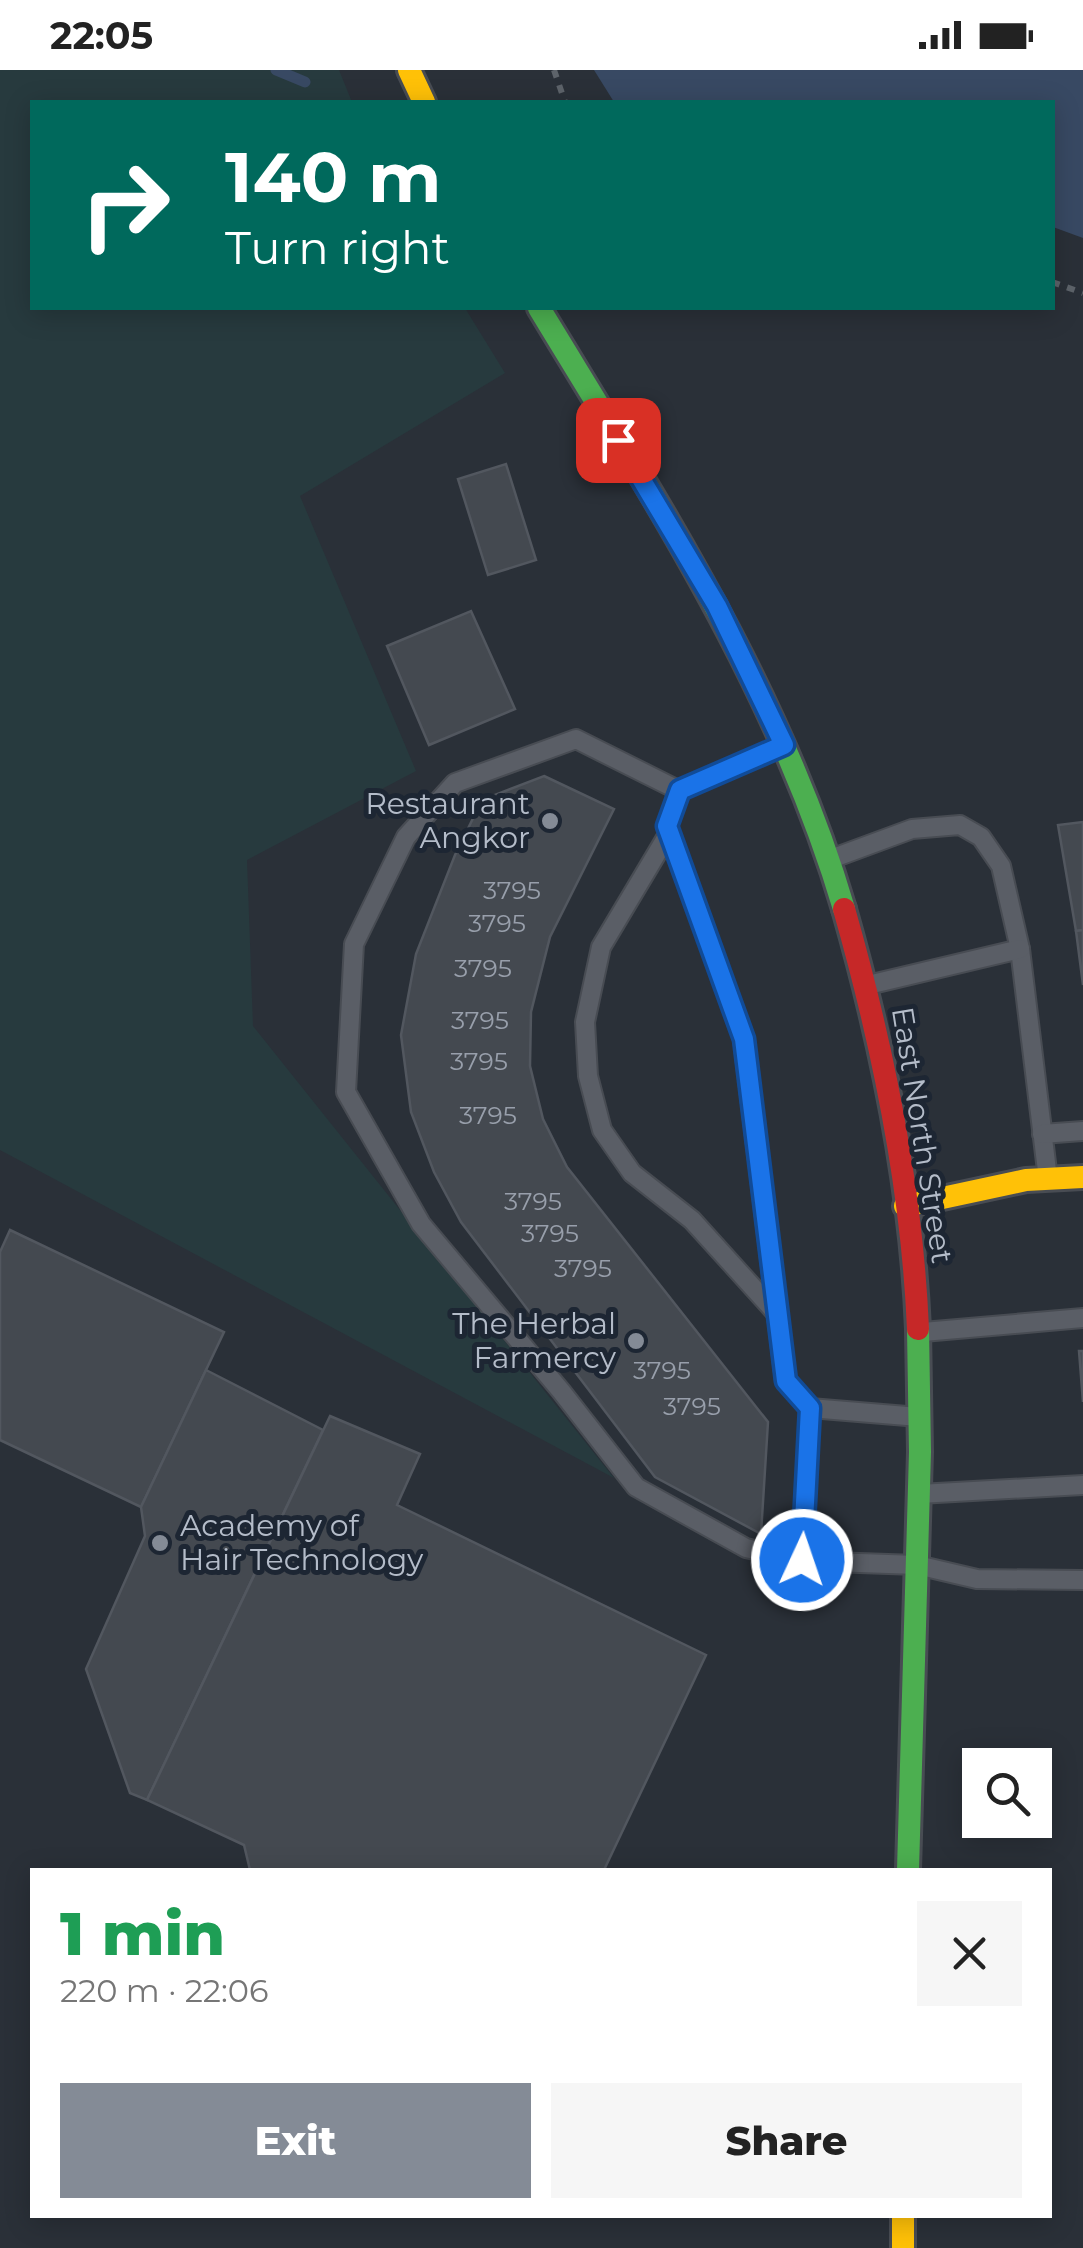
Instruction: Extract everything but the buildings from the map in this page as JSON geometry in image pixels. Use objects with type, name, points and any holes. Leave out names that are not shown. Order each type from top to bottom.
[{"type":"main road","points":[[409,70],[423,100]]},
{"type":"main road","name":"East North Street","points":[[540,310],[717,606],[784,745],[828,860],[867,985],[891,1090],[917,1332],[919,1494],[908,1868]]},
{"type":"main road","points":[[905,1206],[1026,1180],[1083,1177]]},
{"type":"main road","points":[[903,2218],[903,2248]]},
{"type":"lane","points":[[680,790],[576,739],[455,783],[406,837],[354,944],[346,1092],[421,1224],[636,1487],[746,1548],[802,1560],[917,1565],[976,1579],[1083,1580]]},
{"type":"lane","points":[[784,745],[680,790],[667,826],[744,1039],[786,1381],[810,1408],[920,1417]]},
{"type":"lane","points":[[828,860],[912,828],[960,825],[982,837],[1002,866],[1020,949],[1048,1179]]},
{"type":"lane","points":[[669,833],[601,947],[585,1022],[588,1076],[602,1130],[632,1173],[692,1220],[778,1315]]},
{"type":"lane","points":[[867,985],[1020,949]]},
{"type":"lane","points":[[1042,1134],[1083,1131]]},
{"type":"lane","points":[[917,1332],[1083,1318]]},
{"type":"lane","points":[[802,1560],[810,1408]]},
{"type":"lane","points":[[919,1494],[1083,1485]]},
{"type":"path","points":[[554,70],[565,100]]},
{"type":"path","points":[[1055,283],[1083,293]]},
{"type":"green space","points":[[0,70],[339,70],[351,100],[30,100],[30,310],[466,310],[505,373],[300,496],[416,771],[247,860],[253,1026],[614,1478],[0,1150]]},
{"type":"water","points":[[594,70],[1083,70],[1083,238],[1055,228],[1055,100],[613,100]]},
{"type":"waterway","points":[[276,70],[305,82]]},
{"type":"traffic: fast","points":[[540,310],[670,525],[750,674],[786,750],[844,909]]},
{"type":"traffic: fast","points":[[908,1868],[920,1452],[918,1329]]},
{"type":"traffic: slow","points":[[409,70],[423,100]]},
{"type":"traffic: slow","points":[[905,1206],[1026,1180],[1083,1177]]},
{"type":"traffic: slow","points":[[903,2218],[903,2248]]},
{"type":"traffic: jam","points":[[844,909],[893,1117],[909,1223],[918,1329]]},
{"type":"place","name":"Restaurant Angkor","points":[[550,821]]},
{"type":"place","name":"The Herbal Farmercy","points":[[636,1341]]},
{"type":"place","name":"Academy of Hair Technology","points":[[160,1543]]},
{"type":"route","points":[[618,440],[717,606],[784,745],[680,790],[667,826],[744,1039],[786,1381],[810,1408],[802,1560]]}]
